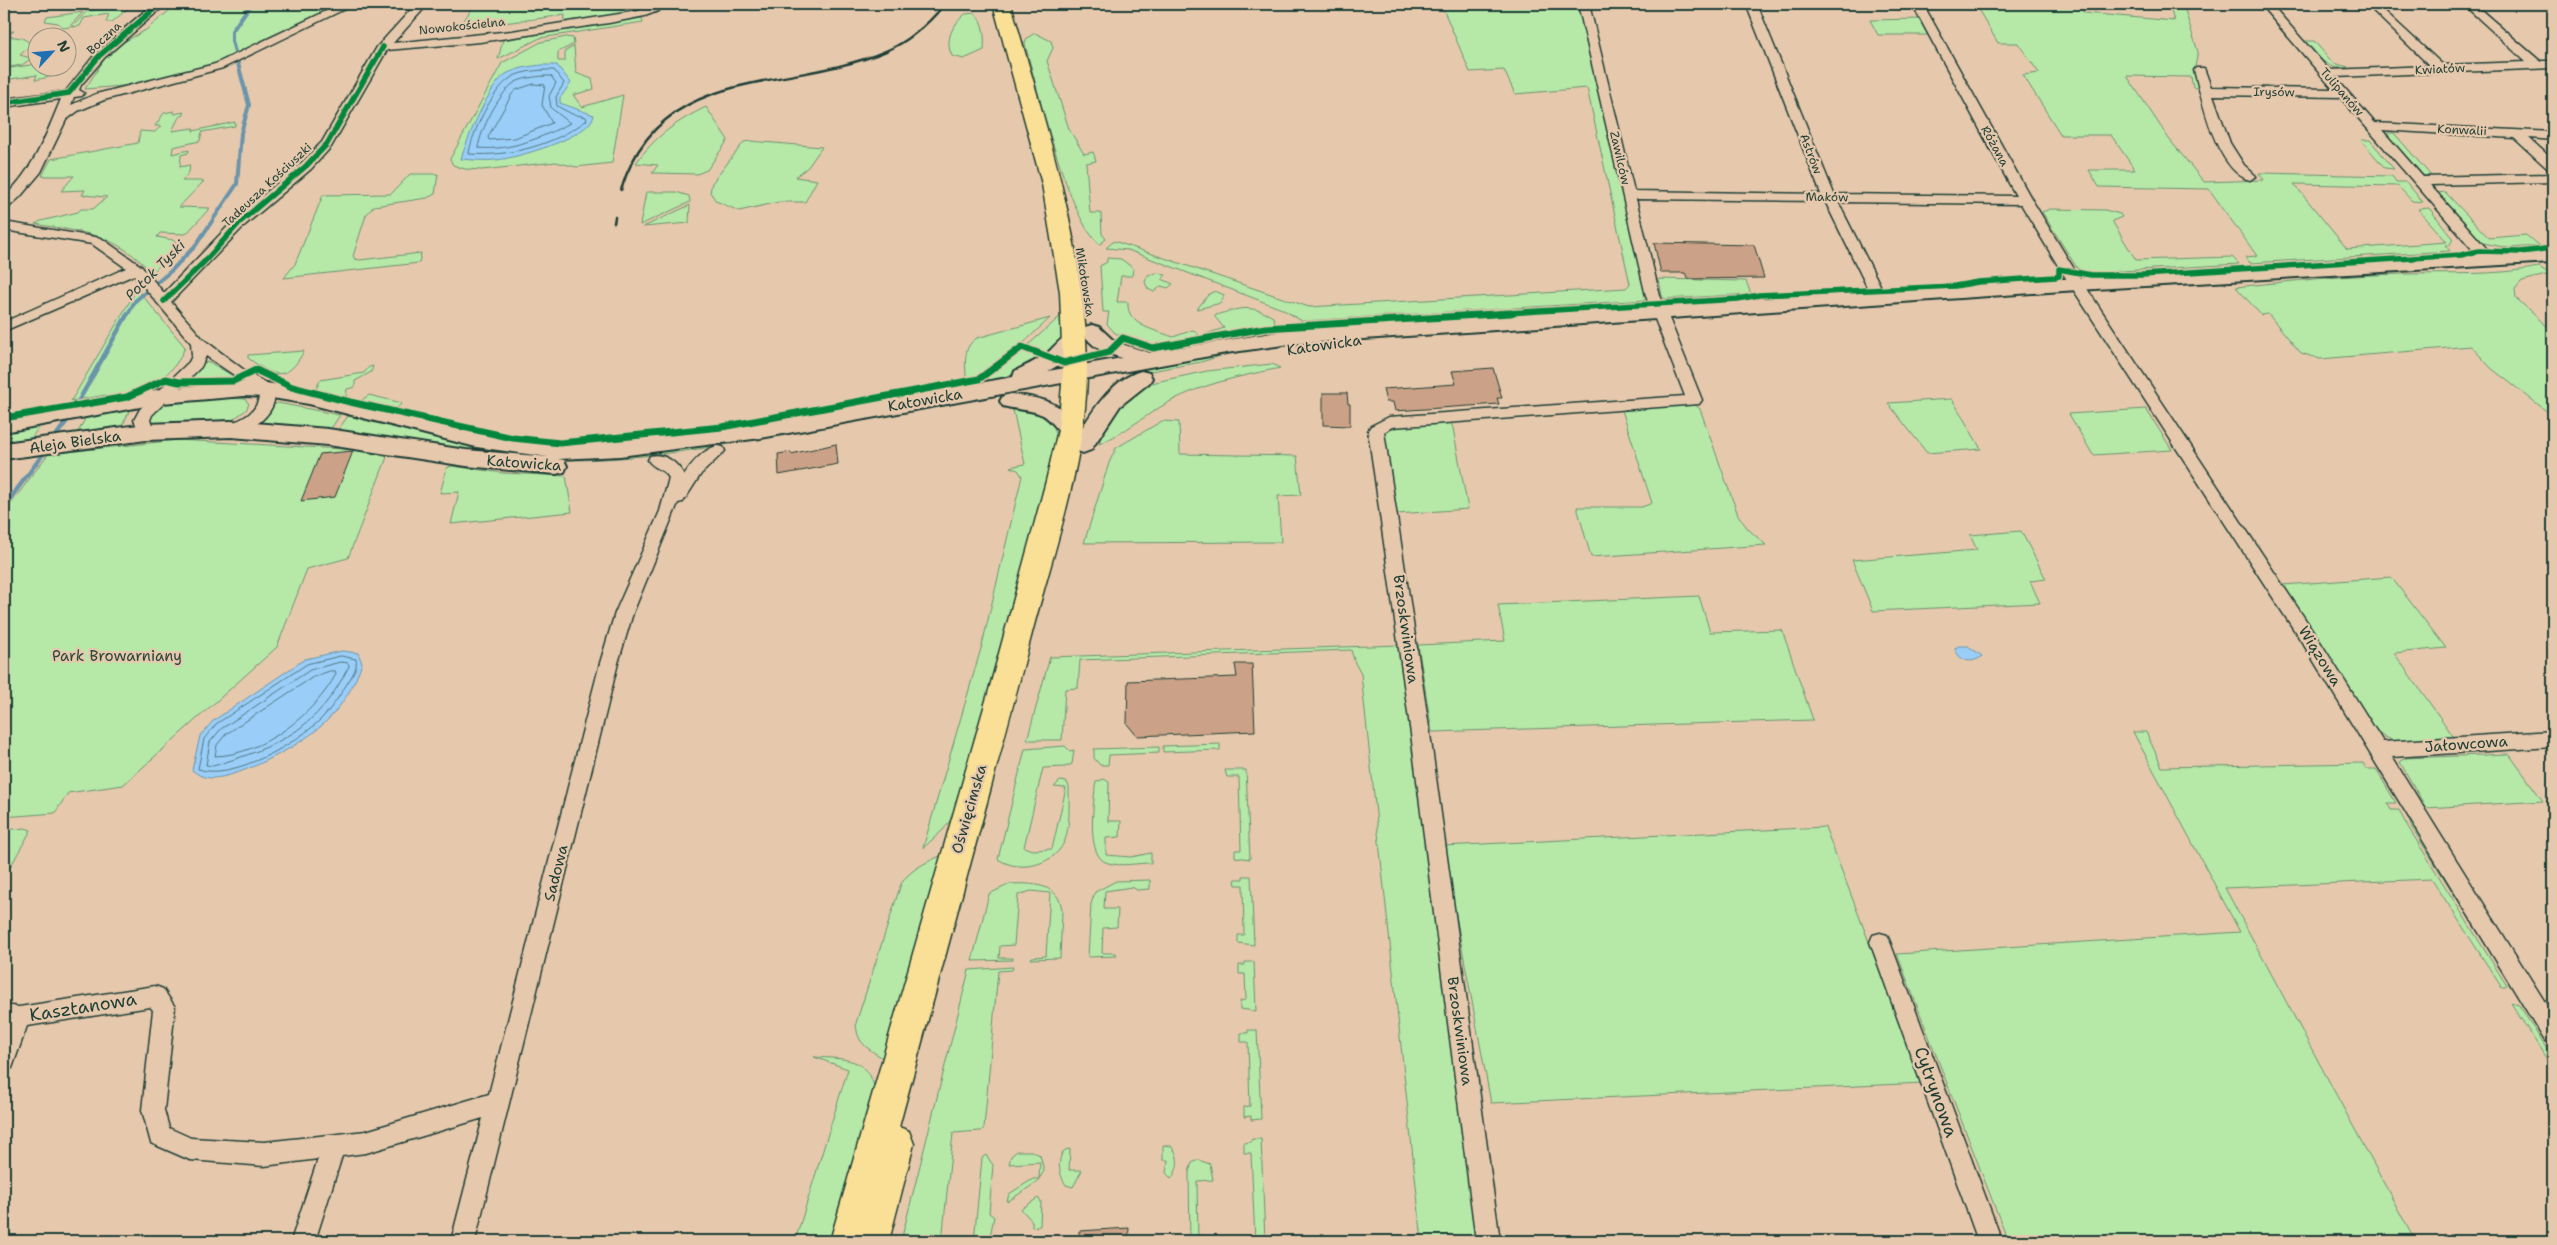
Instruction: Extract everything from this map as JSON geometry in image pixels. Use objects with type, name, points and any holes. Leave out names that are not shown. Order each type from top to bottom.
[{"type":"main road","name":"Mikołowska","points":[[1002,4],[1052,184],[1079,243],[1085,271],[1083,380]]},
{"type":"main road","name":"Katowicka","points":[[266,390],[353,407],[476,439],[538,449],[578,451],[699,439],[1011,392],[1083,380],[1159,358],[1290,337],[1437,326],[1880,299],[2078,284],[2553,256]]},
{"type":"main road","name":"Katowicka","points":[[1083,380],[1141,378],[1294,349],[1437,326]]},
{"type":"main road","points":[[1011,392],[1083,335],[1099,341],[1112,350],[1159,358]]},
{"type":"main road","points":[[1011,392],[1051,408],[1063,419],[1077,437],[1112,401],[1141,378]]},
{"type":"main road","name":"Oświęcimska","points":[[870,1241],[1077,437],[1083,380]]},
{"type":"main road","name":"Aleja Bielska","points":[[4,425],[162,396],[220,390],[266,390]]},
{"type":"main road","name":"Katowicka","points":[[146,432],[231,429],[328,437],[520,464],[568,466],[656,460],[717,452],[1011,392]]},
{"type":"main road","name":"Aleja Bielska","points":[[4,451],[146,432]]},
{"type":"main road","name":"Oświęcimska","points":[[849,1241],[1006,680],[1059,481],[1077,437]]},
{"type":"street","name":"Boczna","points":[[4,204],[36,170],[61,118],[63,104],[70,93],[99,56],[160,4]]},
{"type":"street","points":[[61,118],[92,100],[230,62],[349,4]]},
{"type":"street","name":"Tadeusza Kościuszki","points":[[160,296],[205,261],[240,222],[306,166],[327,144],[383,47],[422,4]]},
{"type":"street","name":"Nowokościelna","points":[[383,47],[461,42],[575,26],[641,14],[654,8],[657,4]]},
{"type":"street","name":"Zawilców","points":[[1583,4],[1628,195],[1659,312]]},
{"type":"street","name":"Astrów","points":[[1752,4],[1827,197],[1849,244],[1880,299]]},
{"type":"street","name":"Różana","points":[[1918,4],[2025,200],[2078,284]]},
{"type":"street","name":"Tulipanów","points":[[2265,4],[2490,261]]},
{"type":"street","points":[[2371,4],[2440,69]]},
{"type":"street","points":[[2468,4],[2537,64]]},
{"type":"street","name":"Kwiatów","points":[[2326,74],[2553,64]]},
{"type":"street","points":[[2200,70],[2214,123],[2226,148],[2250,176]]},
{"type":"street","points":[[4,103],[70,93],[131,88]]},
{"type":"street","name":"Irysów","points":[[2206,91],[2342,92]]},
{"type":"street","name":"Konwalii","points":[[2371,126],[2553,136]]},
{"type":"street","points":[[2516,133],[2553,166]]},
{"type":"street","points":[[2418,181],[2553,178]]},
{"type":"street","name":"Maków","points":[[1628,195],[2025,200]]},
{"type":"street","points":[[4,226],[96,242],[136,270],[198,342],[216,357],[266,390]]},
{"type":"street","points":[[4,327],[136,270]]},
{"type":"street","name":"Wiązowa","points":[[2078,284],[2186,447],[2378,750],[2514,974],[2553,1034]]},
{"type":"street","name":"Brzoskwiniowa","points":[[1488,1241],[1432,834],[1422,741],[1376,430],[1389,422],[1694,400],[1659,312]]},
{"type":"street","points":[[146,432],[142,420],[145,413],[180,382],[196,364],[199,356],[198,342]]},
{"type":"street","name":"Katowicka","points":[[231,429],[250,422],[262,411],[268,397],[266,390]]},
{"type":"street","name":"Sadowa","points":[[463,1241],[486,1156],[496,1102],[614,647],[635,584],[668,511],[695,470],[717,452]]},
{"type":"street","name":"Sadowa","points":[[656,460],[665,462],[676,473],[677,478],[668,511]]},
{"type":"street","name":"Jałowcowa","points":[[2378,750],[2553,739]]},
{"type":"street","name":"Cytrynowa","points":[[1880,942],[1990,1241]]},
{"type":"street","name":"Kasztanowa","points":[[4,1060],[11,1016],[155,996],[164,1007],[153,1110],[159,1135],[190,1148],[264,1154],[366,1142],[496,1102]]},
{"type":"street","points":[[304,1241],[334,1146]]},
{"type":"green space","points":[[177,4],[340,4],[212,65],[134,85],[85,89],[105,58],[122,43],[146,30]]},
{"type":"green space","points":[[475,4],[652,4],[644,11],[564,25],[565,15],[458,29]]},
{"type":"green space","points":[[1441,4],[1578,4],[1647,300],[1302,321],[1282,309],[1128,250],[1106,248],[1114,241],[1309,307],[1626,288],[1630,284],[1587,88],[1515,94],[1504,70],[1470,72]]},
{"type":"green space","points":[[1975,4],[2078,4],[2084,13],[2174,21],[2169,4],[2183,4],[2198,52],[2195,67],[2200,87],[2193,88],[2191,77],[2127,76],[2169,139],[2204,182],[2264,180],[2259,173],[2392,176],[2396,182],[2406,182],[2423,202],[2412,201],[2398,186],[2294,184],[2347,249],[2447,242],[2418,209],[2429,208],[2453,238],[2450,245],[2445,245],[2450,251],[2250,263],[2245,257],[2257,256],[2209,189],[2099,187],[2089,170],[2135,170],[2111,135],[2061,135],[2023,75],[2039,73],[2018,43],[1998,43]]},
{"type":"green space","points":[[132,5],[112,22],[106,22],[109,14],[84,18],[80,26],[72,27],[87,11]]},
{"type":"green space","points":[[83,12],[69,27],[64,28],[58,23],[45,21],[47,17]]},
{"type":"green space","points":[[975,13],[983,30],[984,50],[964,59],[952,56],[949,44],[951,33],[965,14]]},
{"type":"green space","points":[[642,18],[643,22],[540,38],[498,59],[503,40]]},
{"type":"green space","points":[[1920,19],[1928,35],[1878,35],[1870,20]]},
{"type":"green space","points":[[14,31],[7,36],[22,38],[28,42],[28,48],[20,55],[28,57],[28,61],[22,65],[4,68],[4,32]]},
{"type":"green space","points":[[1035,33],[1051,41],[1053,48],[1047,61],[1069,129],[1084,154],[1093,152],[1096,161],[1086,163],[1090,213],[1101,213],[1102,234],[1106,239],[1100,244],[1089,232],[1077,210],[1055,152],[1025,44],[1027,38]]},
{"type":"green space","points":[[566,37],[573,38],[574,44],[558,52],[558,61],[565,61],[565,51],[574,46],[576,73],[592,79],[594,89],[573,95],[582,107],[623,95],[612,163],[576,167],[556,162],[482,170],[465,169],[453,165],[450,159],[502,63],[541,42]]},
{"type":"green space","points":[[2305,41],[2314,41],[2333,63],[2348,67],[2341,68],[2328,65],[2318,57]]},
{"type":"green space","points":[[28,65],[28,76],[4,80],[4,69]]},
{"type":"green space","points":[[706,107],[728,140],[707,170],[697,174],[652,173],[658,165],[636,163],[650,145],[667,130]]},
{"type":"green space","points":[[174,111],[174,114],[184,112],[184,115],[179,117],[172,131],[193,128],[193,131],[235,122],[235,126],[202,132],[200,141],[173,147],[172,154],[189,150],[188,153],[181,155],[180,167],[190,165],[189,172],[182,181],[204,181],[179,207],[210,208],[186,234],[160,233],[157,237],[173,240],[179,246],[152,273],[138,260],[112,242],[85,233],[35,224],[78,212],[81,209],[93,209],[107,197],[82,195],[85,190],[61,191],[74,176],[42,176],[51,159],[138,143],[140,131],[155,132],[161,126],[155,126],[164,113]]},
{"type":"green space","points":[[2388,133],[2394,133],[2432,177],[2423,175],[2387,135]]},
{"type":"green space","points":[[2361,140],[2370,140],[2394,169],[2385,168]]},
{"type":"green space","points":[[744,142],[822,147],[808,167],[795,177],[817,180],[805,202],[779,202],[739,211],[716,201],[710,192],[712,183]]},
{"type":"green space","points":[[410,174],[438,174],[435,194],[427,198],[374,206],[366,215],[353,256],[355,259],[360,260],[421,253],[419,263],[284,278],[295,264],[323,195],[391,194]]},
{"type":"green space","points":[[646,192],[676,192],[689,196],[690,202],[640,225]]},
{"type":"green space","points":[[2445,192],[2489,238],[2526,235],[2539,246],[2508,248],[2483,243],[2438,193]]},
{"type":"green space","points":[[690,205],[689,223],[643,227]]},
{"type":"green space","points":[[2050,209],[2105,210],[2120,214],[2122,217],[2112,221],[2136,260],[2232,257],[2239,264],[2087,273],[2077,268],[2042,212]]},
{"type":"green space","points":[[1107,258],[1121,259],[1133,268],[1132,276],[1121,276],[1117,302],[1128,302],[1132,317],[1143,326],[1173,337],[1193,330],[1200,336],[1224,328],[1215,317],[1216,315],[1245,308],[1258,310],[1273,317],[1276,324],[1152,346],[1115,333],[1107,324],[1109,312],[1103,312],[1100,266],[1107,262]]},
{"type":"green space","points":[[2539,267],[2550,274],[2522,281],[2515,289],[2516,298],[2553,332],[2553,416],[2491,368],[2471,346],[2320,359],[2301,353],[2268,314],[2261,315],[2236,287],[2340,277],[2488,273]]},
{"type":"green space","points":[[1157,273],[1166,275],[1162,279],[1173,284],[1168,288],[1161,286],[1154,292],[1148,289],[1145,282],[1148,275]]},
{"type":"green space","points":[[1659,279],[1746,281],[1751,294],[1665,299],[1662,296]]},
{"type":"green space","points":[[137,289],[185,347],[179,359],[163,377],[142,389],[105,399],[106,395],[71,401]]},
{"type":"green space","points":[[1215,291],[1224,295],[1221,303],[1197,309],[1209,294]]},
{"type":"green space","points":[[1064,313],[1063,334],[1053,353],[1045,353],[1028,345]]},
{"type":"green space","points":[[1050,318],[1021,345],[988,371],[966,379],[967,351],[972,342],[977,338]]},
{"type":"green space","points":[[1264,329],[1271,330],[1257,336],[1158,352],[1117,348],[1128,341],[1151,349],[1158,349]]},
{"type":"green space","points":[[304,351],[292,368],[279,374],[265,369],[248,358],[248,355]]},
{"type":"green space","points":[[1019,351],[1025,351],[1044,361],[1000,379],[923,394],[912,392],[984,379]]},
{"type":"green space","points":[[1225,351],[1237,351],[1201,362],[1129,375],[1128,371],[1196,359]]},
{"type":"green space","points":[[209,362],[235,377],[189,378],[204,363]]},
{"type":"green space","points":[[1272,364],[1280,368],[1223,381],[1182,395],[1099,444],[1104,422],[1134,390],[1151,383],[1207,371]]},
{"type":"green space","points":[[373,366],[371,372],[355,381],[355,387],[347,389],[346,396],[343,399],[315,392],[320,380],[364,373],[369,367]]},
{"type":"green space","points":[[369,395],[402,403],[394,411],[359,402]]},
{"type":"green space","points":[[223,398],[245,399],[249,404],[246,410],[232,420],[150,423],[149,416],[161,405],[173,401]]},
{"type":"green space","points":[[1952,399],[1981,449],[1927,453],[1888,403]]},
{"type":"green space","points":[[278,403],[340,415],[330,430],[257,422],[271,406]]},
{"type":"green space","points":[[1694,404],[1700,409],[1738,515],[1748,529],[1766,545],[1591,557],[1577,507],[1642,507],[1652,503],[1622,410]]},
{"type":"green space","points":[[2146,409],[2172,450],[2093,455],[2069,414]]},
{"type":"green space","points":[[130,410],[121,428],[77,434],[86,417]]},
{"type":"green space","points":[[1013,410],[1040,414],[1054,425],[1056,435],[1023,581],[952,818],[943,830],[923,848],[982,645],[1022,476],[1018,470],[1010,467],[1025,464]]},
{"type":"green space","points":[[348,416],[493,450],[545,457],[575,457],[730,441],[730,444],[623,458],[542,460],[515,458],[338,430]]},
{"type":"green space","points":[[1162,421],[1179,422],[1180,454],[1297,456],[1301,495],[1278,496],[1281,542],[1084,543],[1109,463],[1116,448]]},
{"type":"green space","points":[[1450,421],[1453,428],[1468,509],[1397,514],[1386,451],[1385,431],[1392,424]]},
{"type":"green space","points":[[42,423],[29,441],[4,444],[4,430]]},
{"type":"green space","name":"Park Browarniany","points":[[177,440],[361,450],[387,457],[348,558],[307,569],[277,647],[123,785],[68,793],[55,813],[4,817],[4,513],[48,454]]},
{"type":"green space","points":[[452,466],[503,473],[566,476],[572,512],[451,524],[459,492],[440,493],[447,468]]},
{"type":"green space","points":[[2021,531],[2046,579],[2030,581],[2040,603],[1873,611],[1852,560],[1977,550],[1970,535]]},
{"type":"green space","points":[[2391,577],[2446,648],[2394,653],[2456,740],[2399,743],[2385,737],[2370,725],[2283,585]]},
{"type":"green space","points":[[1699,596],[1710,632],[1782,630],[1813,720],[1432,732],[1418,645],[1505,641],[1498,605]]},
{"type":"green space","points":[[1400,645],[1478,1241],[1422,1241],[1361,674],[1351,650],[1080,660],[1078,688],[1065,689],[1062,740],[1027,740],[1050,657]]},
{"type":"green space","points":[[2133,732],[2146,732],[2162,767],[2363,763],[2366,769],[2376,769],[2396,803],[2387,803],[2391,810],[2399,810],[2507,986],[2502,988],[2432,879],[2225,888],[2415,1241],[2008,1241],[1897,954],[2240,932]]},
{"type":"green space","points":[[1220,744],[1220,750],[1163,752],[1163,746]]},
{"type":"green space","points":[[1065,746],[1070,751],[1074,750],[1072,764],[1065,767],[1043,768],[1024,847],[1032,850],[1052,849],[1066,788],[1054,787],[1060,781],[1067,782],[1069,787],[1068,825],[1062,847],[1047,860],[1037,864],[1017,866],[1007,864],[998,859],[1025,749]]},
{"type":"green space","points":[[1159,747],[1159,753],[1109,755],[1108,765],[1100,765],[1094,758],[1094,749]]},
{"type":"green space","points":[[2509,754],[2543,801],[2426,808],[2400,762],[2406,758]]},
{"type":"green space","points":[[1225,770],[1246,770],[1250,859],[1235,857],[1235,850],[1241,850],[1239,777],[1227,777]]},
{"type":"green space","points":[[1104,779],[1109,782],[1108,821],[1121,821],[1120,837],[1106,838],[1106,855],[1131,857],[1151,853],[1151,863],[1124,865],[1108,863],[1101,859],[1096,851],[1092,829],[1095,787],[1096,782]]},
{"type":"green space","points":[[2406,812],[2510,983],[2411,826]]},
{"type":"green space","points":[[1825,827],[1923,1083],[1491,1103],[1443,846]]},
{"type":"green space","points":[[25,828],[31,830],[4,878],[4,830]]},
{"type":"green space","points":[[949,852],[888,1062],[866,1047],[859,1037],[856,1023],[901,884],[916,869]]},
{"type":"green space","points":[[1243,876],[1251,876],[1254,945],[1238,943],[1238,935],[1244,935],[1243,885],[1236,885],[1235,879],[1243,879]]},
{"type":"green space","points":[[1150,880],[1150,889],[1137,890],[1132,887],[1105,891],[1104,909],[1118,909],[1117,927],[1103,928],[1102,953],[1116,953],[1117,956],[1088,957],[1091,904],[1095,892],[1116,881]]},
{"type":"green space","points":[[1010,884],[1035,885],[1050,890],[1056,895],[1062,911],[1060,958],[1031,959],[1032,957],[1046,956],[1050,893],[1031,891],[1018,895],[1014,945],[1000,946],[999,958],[1013,958],[1013,960],[972,961],[989,894]]},
{"type":"green space","points":[[1245,962],[1254,962],[1256,1011],[1240,1009],[1240,1001],[1246,1000],[1245,974],[1239,974],[1239,965],[1245,965]]},
{"type":"green space","points":[[1013,967],[1012,970],[998,971],[984,1128],[981,1131],[953,1133],[942,1241],[901,1241],[969,970]]},
{"type":"green space","points":[[2511,1003],[2519,1005],[2553,1059],[2553,1069]]},
{"type":"green space","points":[[1248,1030],[1257,1030],[1261,1119],[1251,1120],[1251,1116],[1244,1117],[1244,1107],[1250,1106],[1248,1042],[1241,1042],[1241,1033],[1248,1033]]},
{"type":"green space","points":[[814,1057],[845,1059],[861,1066],[872,1080],[875,1092],[833,1241],[795,1241],[848,1069]]},
{"type":"green space","points":[[1252,1139],[1261,1139],[1265,1241],[1255,1241],[1251,1153],[1244,1153],[1244,1143],[1251,1142]]},
{"type":"green space","points":[[1163,1145],[1171,1146],[1177,1158],[1176,1171],[1171,1178],[1166,1173],[1168,1160],[1163,1160]]},
{"type":"green space","points":[[1070,1149],[1069,1170],[1082,1170],[1073,1187],[1066,1185],[1060,1167],[1062,1154],[1065,1150]]},
{"type":"green space","points":[[1017,1151],[1031,1151],[1040,1155],[1044,1171],[1039,1179],[1040,1162],[1009,1164],[1011,1156]]},
{"type":"green space","points":[[986,1155],[993,1165],[989,1213],[994,1217],[989,1241],[974,1241],[982,1158]]},
{"type":"green space","points":[[1198,1160],[1210,1164],[1213,1180],[1197,1181],[1198,1241],[1190,1241],[1189,1172],[1192,1163]]},
{"type":"green space","points":[[1033,1179],[1039,1179],[1007,1202],[1009,1194]]},
{"type":"green space","points":[[1038,1198],[1041,1201],[1040,1226],[1032,1227],[1032,1221],[1021,1209]]},
{"type":"water","points":[[543,65],[557,65],[571,83],[560,98],[560,103],[594,115],[590,123],[567,138],[535,151],[496,160],[461,159],[479,113],[499,80],[515,70]]},
{"type":"water","points":[[1968,646],[1982,656],[1970,661],[1962,659],[1955,648]]},
{"type":"water","points":[[342,651],[358,653],[362,663],[359,672],[340,706],[311,735],[269,759],[239,772],[210,778],[201,776],[192,770],[200,736],[213,721],[305,659]]},
{"type":"building","points":[[1654,243],[1754,245],[1764,278],[1688,279],[1685,273],[1661,273]]},
{"type":"building","points":[[1493,368],[1502,398],[1497,398],[1499,404],[1395,411],[1393,402],[1386,402],[1383,389],[1456,384],[1452,371]]},
{"type":"building","points":[[1323,393],[1347,393],[1348,404],[1350,404],[1350,426],[1323,425]]},
{"type":"building","points":[[836,444],[838,464],[779,475],[778,454],[791,452],[791,454]]},
{"type":"building","points":[[353,451],[335,497],[301,501],[320,454]]},
{"type":"building","points":[[1235,664],[1252,664],[1255,731],[1137,736],[1127,724],[1128,681],[1237,677]]},
{"type":"building","points":[[1129,1228],[1128,1241],[1079,1241],[1079,1231]]},
{"type":"waterway","name":"Potok Tyski","points":[[128,314],[135,301],[172,270],[196,245],[237,184],[241,133],[249,105],[232,41],[232,31],[251,4]]},
{"type":"waterway","name":"Potok Tyski","points":[[52,441],[69,418],[128,313]]},
{"type":"waterway","name":"Potok Tyski","points":[[4,507],[46,450]]},
{"type":"railway","points":[[621,190],[640,149],[665,120],[696,101],[731,88],[848,64],[886,51],[919,31],[945,4]]},
{"type":"railway","points":[[614,223],[615,217]]},
{"type":"cycle path","points":[[4,103],[69,93],[99,56],[160,4]]},
{"type":"cycle path","points":[[164,301],[205,261],[240,222],[306,166],[327,144],[383,47]]},
{"type":"cycle path","points":[[4,418],[127,397],[166,379],[179,382],[233,381],[256,370],[292,387],[350,402],[513,438],[560,443],[648,436],[722,427],[979,379],[1022,347],[1057,362],[1064,363],[1109,352],[1123,338],[1153,348],[1265,328],[1334,322],[1345,323],[1738,299],[1759,295],[1818,294],[1955,286],[1978,282],[2055,277],[2059,276],[2059,269],[2091,275],[2142,275],[2461,255],[2473,251],[2520,252],[2553,248]]}]
